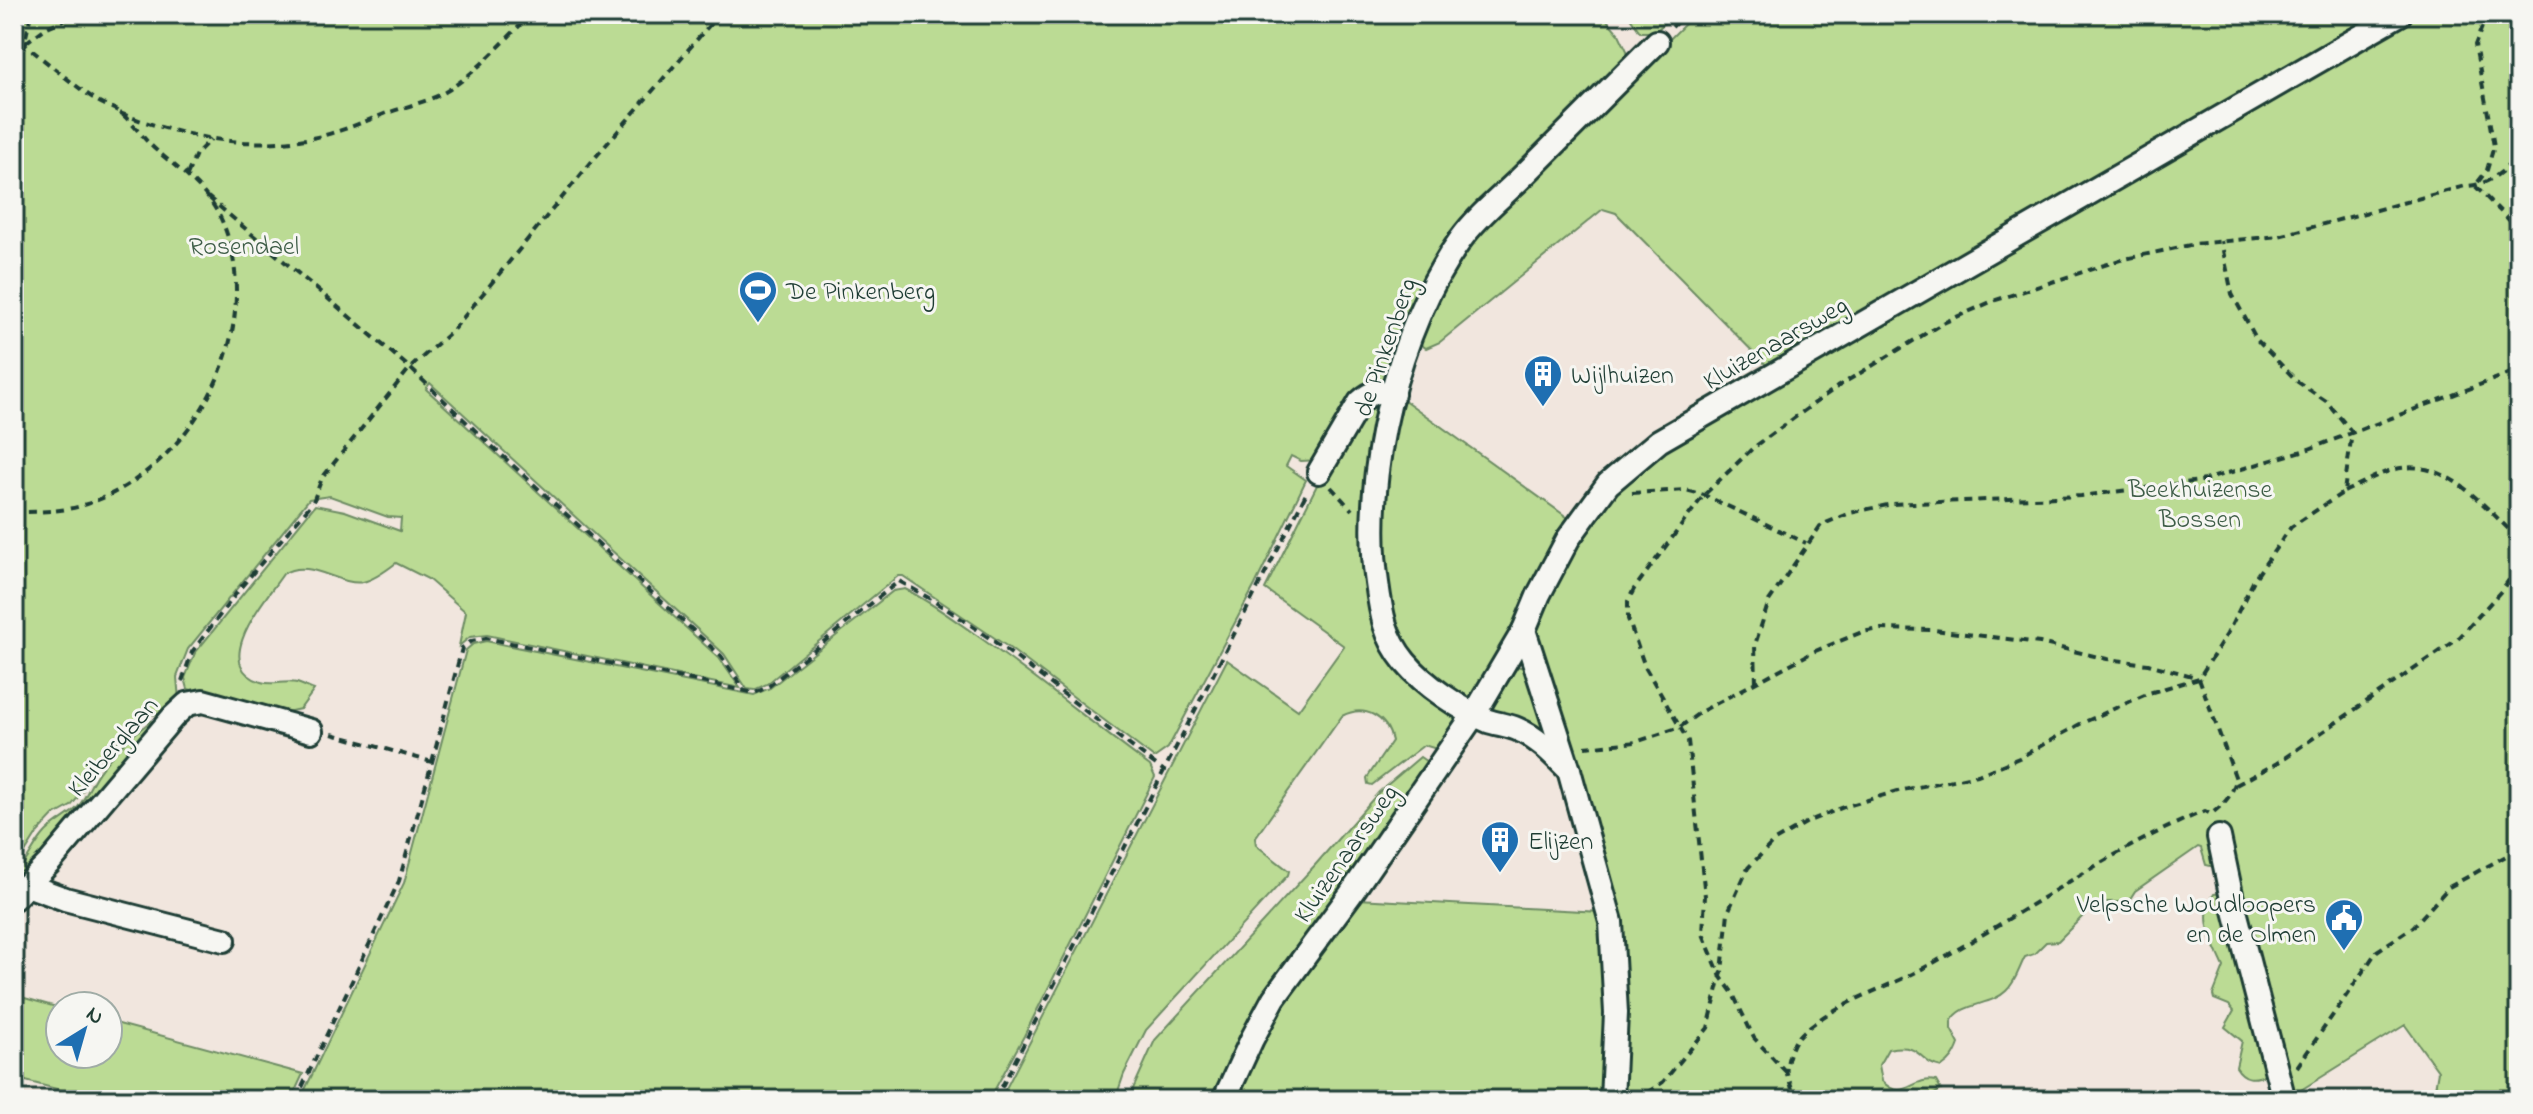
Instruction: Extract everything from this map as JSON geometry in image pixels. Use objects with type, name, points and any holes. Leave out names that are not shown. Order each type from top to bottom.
[{"type":"street","name":"Kluizenaarsweg","points":[[1224,1100],[1274,998],[1350,895],[1475,713],[1524,630],[1568,539],[1600,494],[1631,463],[1659,441],[2400,14]]},
{"type":"street","name":"de Pinkenberg","points":[[1565,760],[1531,736],[1487,720],[1429,683],[1406,663],[1390,641],[1382,620],[1372,552],[1377,467],[1393,394],[1411,340],[1436,279],[1463,236],[1657,42]]},
{"type":"street","points":[[1319,472],[1360,402],[1378,390],[1393,394]]},
{"type":"street","points":[[1524,630],[1611,922],[1616,1013],[1612,1100]]},
{"type":"street","name":"Kleiberglaan","points":[[20,892],[50,862],[187,704],[203,701],[311,731]]},
{"type":"street","points":[[2219,837],[2282,1095]]},
{"type":"street","name":"Kleiberglaan","points":[[20,892],[65,899],[224,940]]},
{"type":"path","points":[[14,91],[31,14]]},
{"type":"path","points":[[14,51],[47,27],[78,14]]},
{"type":"path","points":[[24,44],[100,103],[158,128],[211,139],[269,142],[313,138],[450,89],[531,14]]},
{"type":"path","points":[[182,688],[181,678],[192,652],[241,587],[313,502],[322,478],[410,368],[453,330],[719,14]]},
{"type":"path","points":[[2475,186],[2487,170],[2494,146],[2475,45],[2487,14]]},
{"type":"path","points":[[119,112],[208,197],[410,368],[721,656],[746,691]]},
{"type":"path","points":[[187,175],[196,154],[211,139]]},
{"type":"path","points":[[1784,1100],[1792,1091],[1786,1072],[1754,1038],[1732,992],[1721,977],[1703,934],[1705,896],[1688,741],[1645,667],[1628,619],[1628,601],[1634,589],[1704,495],[1753,448],[1785,423],[1882,358],[1943,323],[1993,301],[2120,260],[2221,241],[2279,236],[2465,186],[2475,186],[2505,171],[2519,154]]},
{"type":"path","points":[[2475,186],[2519,230]]},
{"type":"path","points":[[14,512],[86,505],[131,482],[154,464],[198,416],[218,379],[230,341],[236,303],[233,260],[222,222],[208,197]]},
{"type":"path","points":[[2221,241],[2232,294],[2257,340],[2298,382],[2326,401],[2352,432],[2344,492]]},
{"type":"path","points":[[1756,683],[1755,645],[1769,601],[1821,525],[1850,513],[1892,504],[2081,496],[2201,481],[2309,449],[2519,370]]},
{"type":"path","points":[[1636,1100],[1663,1082],[1708,1028],[1721,977],[1728,912],[1748,868],[1773,842],[1809,821],[1844,807],[1898,791],[1978,775],[2149,693],[2199,678],[2227,634],[2255,578],[2291,527],[2344,492],[2388,471],[2423,467],[2451,477],[2519,539]]},
{"type":"path","points":[[995,1100],[1319,472],[1338,497],[1372,529]]},
{"type":"path","points":[[1600,494],[1686,490],[1704,495],[1806,543]]},
{"type":"path","points":[[2235,786],[2277,763],[2458,639],[2519,566]]},
{"type":"path","points":[[296,1100],[399,881],[462,648],[472,641],[486,638],[755,693],[769,686],[899,581],[924,593],[1006,650],[1163,770]]},
{"type":"path","points":[[1565,760],[1680,727],[1702,711],[1845,638],[1881,629],[1934,630],[2027,641],[2107,659],[2148,664],[2199,678]]},
{"type":"path","points":[[1786,1072],[1794,1041],[1813,1024],[1965,945],[2068,881],[2162,828],[2205,811],[2211,814],[2224,804],[2236,779],[2199,678]]},
{"type":"path","points":[[311,731],[326,732],[432,762]]},
{"type":"path","points":[[2282,1095],[2377,951],[2413,927],[2449,887],[2519,849]]},
{"type":"path","points":[[831,1100],[840,1089]]},
{"type":"green space","name":"Rosendael","points":[[14,14],[1602,14],[1619,34],[1631,59],[1457,233],[1388,384],[1319,460],[1301,461],[1291,456],[1286,466],[1306,480],[1255,585],[1168,748],[1154,758],[1008,647],[903,576],[898,576],[767,684],[754,690],[747,689],[724,654],[430,383],[426,389],[719,658],[740,688],[487,635],[470,637],[459,646],[466,612],[428,579],[396,563],[363,582],[344,580],[314,570],[293,570],[283,574],[255,614],[240,646],[240,661],[246,673],[261,682],[292,682],[314,690],[300,709],[277,714],[188,689],[185,678],[195,653],[315,505],[345,511],[400,531],[401,518],[388,517],[330,496],[309,499],[188,649],[177,677],[179,700],[167,713],[149,715],[127,731],[93,768],[83,791],[71,806],[53,816],[14,866]]},
{"type":"green space","points":[[1628,14],[1674,14],[1655,32],[1640,32]]},
{"type":"green space","points":[[1695,14],[2386,14],[1770,369],[1616,213],[1603,209],[1440,342],[1426,348],[1417,342],[1441,283],[1494,213]]},
{"type":"green space","name":"Beekhuizense Bossen","points":[[2414,14],[2519,14],[2519,1100],[2433,1100],[2438,1071],[2405,1025],[2288,1098],[2267,1074],[2254,1078],[2242,1074],[2236,1067],[2242,1041],[2225,1027],[2234,1011],[2229,1005],[2214,999],[2213,995],[2224,967],[2209,930],[2207,912],[2214,894],[2222,893],[2215,867],[2206,865],[2198,847],[2135,891],[2128,902],[2102,902],[2092,907],[2058,941],[2046,942],[2034,954],[2025,957],[2006,991],[1956,1015],[1951,1029],[1959,1044],[1942,1067],[1928,1062],[1908,1048],[1888,1049],[1879,1065],[1882,1081],[1896,1090],[1903,1090],[1928,1080],[1936,1081],[1941,1090],[1924,1100],[1619,1100],[1622,1014],[1537,642],[1536,623],[1575,543],[1636,467]]},
{"type":"green space","points":[[1381,397],[1376,619],[1461,715],[1440,750],[1424,745],[1372,785],[1368,784],[1367,778],[1392,741],[1389,733],[1380,719],[1367,712],[1342,716],[1255,838],[1256,845],[1289,871],[1288,875],[1146,1030],[1115,1100],[1000,1100],[1227,660],[1298,710],[1344,646],[1265,589],[1316,487],[1366,404]]},
{"type":"green space","points":[[1400,397],[1571,520],[1516,627],[1474,698],[1460,698],[1409,658],[1389,619],[1379,508]]},
{"type":"green space","points":[[905,589],[1018,665],[1150,766],[1155,777],[989,1100],[837,1100],[828,1096],[825,1100],[300,1100],[404,883],[466,650],[473,644],[486,641],[754,695],[770,688],[893,591]]},
{"type":"green space","points":[[1516,666],[1525,668],[1554,741],[1490,713],[1487,707],[1510,670]]},
{"type":"green space","points":[[151,721],[159,723],[14,886],[14,875],[44,834],[78,807],[106,762]]},
{"type":"green space","points":[[1420,757],[1433,766],[1215,1100],[1128,1100],[1155,1040],[1379,792]]},
{"type":"green space","points":[[1357,899],[1601,912],[1608,956],[1604,1100],[1233,1100],[1282,1002]]},
{"type":"green space","points":[[14,995],[44,1003],[44,1070],[124,1070],[124,1025],[303,1074],[291,1100],[99,1100],[14,1078]]},
{"type":"place","name":"De Pinkenberg","points":[[758,324]]},
{"type":"place","name":"Wijlhuizen","points":[[1543,408]]},
{"type":"place","name":"Elijzen","points":[[1500,874]]},
{"type":"place","name":"Velpsche Woudloopers en de Olmen","points":[[2344,952]]}]
